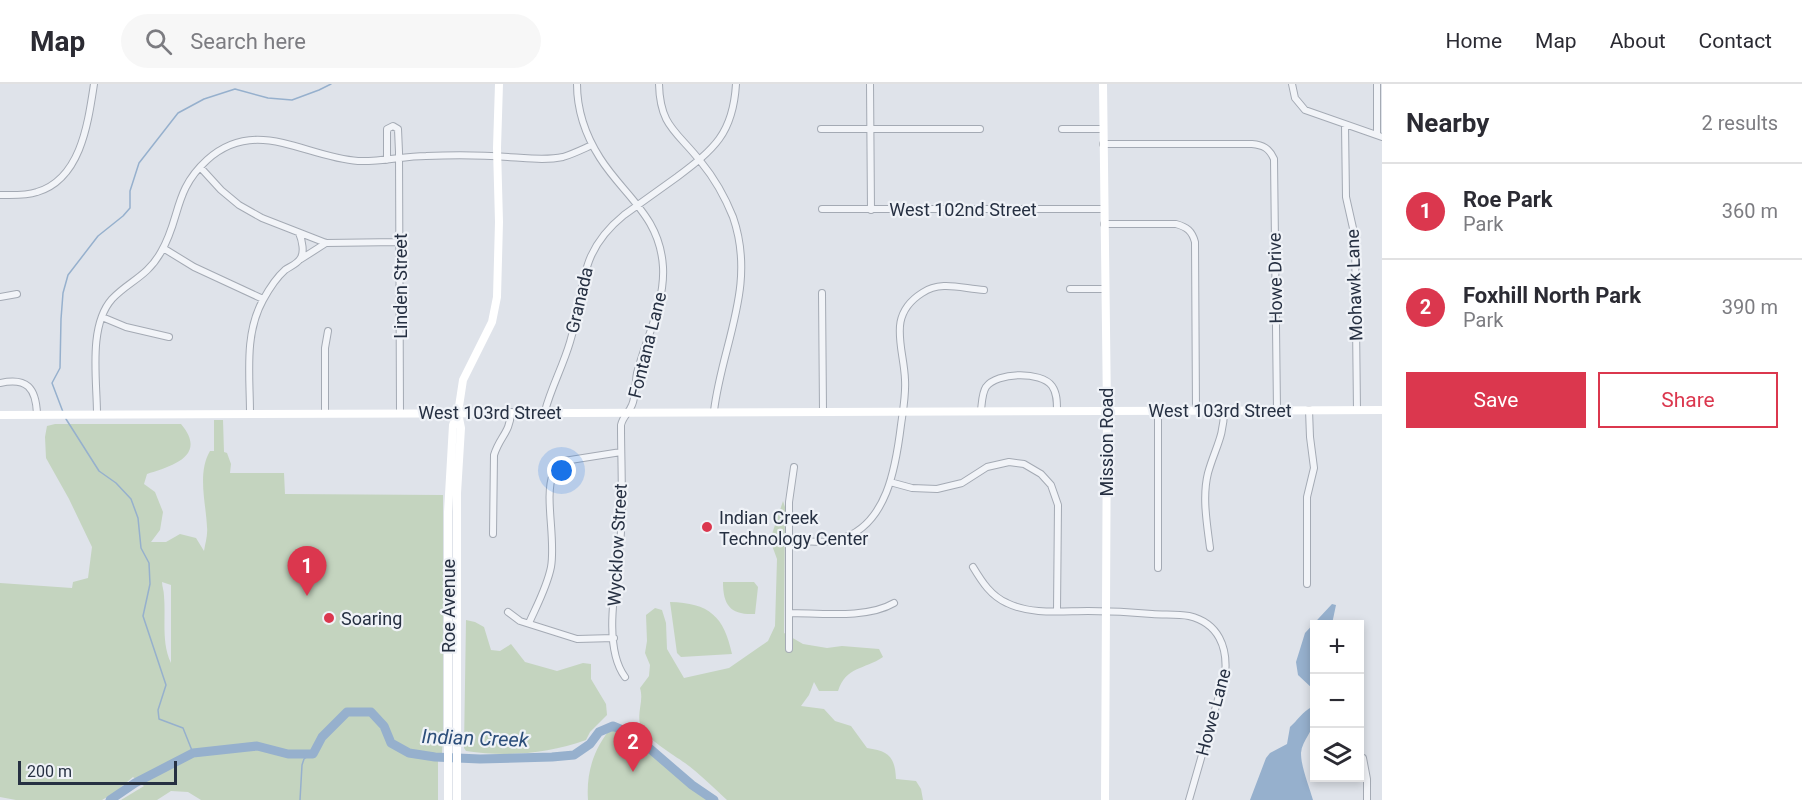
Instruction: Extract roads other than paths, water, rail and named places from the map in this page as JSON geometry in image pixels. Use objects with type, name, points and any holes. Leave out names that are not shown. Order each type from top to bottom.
[{"type":"main road","name":"Roe Avenue","points":[[448,800],[457,737],[448,499],[453,425],[458,413],[463,380],[495,312],[499,250],[497,156],[499,84]]},
{"type":"main road","name":"Mission Road","points":[[1103,84],[1107,410],[1105,800]]},
{"type":"main road","name":"West 103rd Street","points":[[0,415],[545,411],[1382,410]]},
{"type":"main road","name":"Roe Avenue","points":[[452,623],[448,736],[452,780],[457,800]]},
{"type":"street","points":[[0,195],[35,193],[53,185],[68,171],[74,162],[83,137],[94,84]]},
{"type":"street","name":"Fontana Lane","points":[[577,84],[582,117],[592,145],[600,159],[651,224],[657,238],[663,266],[656,311],[637,373],[632,406],[627,411]]},
{"type":"street","points":[[659,84],[660,104],[667,123],[700,160],[719,188],[732,217],[741,262],[738,308],[719,374],[714,411]]},
{"type":"street","name":"Granada","points":[[545,411],[569,343],[590,255],[604,233],[613,224],[700,160],[718,142],[726,129],[734,105],[736,84]]},
{"type":"street","points":[[870,84],[871,210]]},
{"type":"street","points":[[1292,84],[1295,98],[1312,114],[1380,136],[1377,84]]},
{"type":"street","name":"Mohawk Lane","points":[[1345,125],[1346,197],[1355,237],[1357,410]]},
{"type":"street","name":"Linden Street","points":[[387,160],[387,129],[393,126],[399,129],[400,413]]},
{"type":"street","points":[[821,129],[980,129]]},
{"type":"street","points":[[1062,129],[1103,129]]},
{"type":"street","points":[[97,414],[97,336],[102,317],[113,299],[142,276],[163,248],[170,234],[183,191],[200,167],[210,157],[231,145],[255,139],[277,140],[315,153],[346,160],[387,160],[424,156],[552,159],[592,145]]},
{"type":"street","name":"Howe Drive","points":[[1103,144],[1252,144],[1262,145],[1268,149],[1274,159],[1277,410]]},
{"type":"street","points":[[200,167],[221,190],[239,205],[262,218],[299,233],[326,243],[399,242]]},
{"type":"street","name":"West 102nd Street","points":[[822,209],[1104,209]]},
{"type":"street","points":[[1104,224],[1176,224],[1189,229],[1195,242],[1196,410]]},
{"type":"street","points":[[299,233],[303,251],[300,259]]},
{"type":"street","points":[[250,413],[250,343],[254,321],[263,299],[276,280],[300,259],[326,243]]},
{"type":"street","points":[[163,248],[194,267],[263,299]]},
{"type":"street","points":[[790,540],[821,542],[840,539],[856,532],[877,511],[890,482],[897,455],[903,411],[905,381],[898,335],[902,317],[910,303],[921,293],[938,286],[952,285],[984,290]]},
{"type":"street","points":[[1071,289],[1105,289]]},
{"type":"street","points":[[822,293],[823,411]]},
{"type":"street","points":[[0,297],[17,294]]},
{"type":"street","points":[[102,317],[126,327],[170,337]]},
{"type":"street","points":[[325,412],[325,348],[328,332]]},
{"type":"street","points":[[981,410],[984,391],[993,380],[1006,376],[1034,376],[1047,381],[1056,393],[1057,410]]},
{"type":"street","points":[[0,383],[18,380],[29,386],[37,399],[41,414]]},
{"type":"street","points":[[1158,410],[1158,568]]},
{"type":"street","points":[[1210,548],[1205,504],[1208,474],[1224,427],[1224,410]]},
{"type":"street","points":[[1307,585],[1307,497],[1314,459],[1310,437],[1310,410]]},
{"type":"street","name":"Wycklow Street","points":[[625,677],[617,663],[612,607],[621,531],[621,424],[627,411]]},
{"type":"street","points":[[492,534],[494,455],[508,430],[511,412]]},
{"type":"street","points":[[529,623],[551,566],[553,540],[550,485],[553,472],[564,461],[621,452]]},
{"type":"street","points":[[890,482],[912,488],[937,489],[962,483],[987,467],[1009,462],[1024,464],[1041,474],[1051,485],[1058,505],[1058,611]]},
{"type":"street","points":[[789,649],[789,502],[794,467]]},
{"type":"street","name":"Howe Lane","points":[[973,567],[989,591],[1002,601],[1025,609],[1189,616],[1207,625],[1224,644],[1225,675],[1189,800]]},
{"type":"street","points":[[789,613],[862,612],[879,610],[894,603]]},
{"type":"street","points":[[508,612],[520,621],[577,639],[614,638]]},
{"type":"street","points":[[1364,763],[1367,800]]},
{"type":"water","points":[[1332,604],[1336,605],[1333,620],[1317,620]]},
{"type":"water","points":[[1310,628],[1310,686],[1298,675],[1296,662],[1305,633]]},
{"type":"water","points":[[1309,709],[1310,732],[1302,747],[1301,758],[1313,800],[1250,800],[1266,758],[1270,753],[1287,744],[1290,727]]},
{"type":"waterway","points":[[63,412],[52,383],[60,368],[63,293],[68,275],[98,236],[130,208],[130,191],[139,163],[178,113],[204,99],[235,89],[268,98],[292,100],[331,84]]},
{"type":"waterway","points":[[66,419],[99,471],[116,483],[131,499],[138,518],[141,548],[149,563],[150,584],[143,616],[166,685],[158,710],[159,719],[183,728],[193,753]]},
{"type":"waterway","name":"Indian Creek","points":[[110,800],[135,783],[193,753],[257,746],[288,754],[313,754],[322,737],[347,712],[371,712],[384,726],[391,743],[409,753],[435,757],[480,759],[574,755],[590,744],[599,732],[613,726],[634,735],[692,785],[714,800]]},
{"type":"waterway","points":[[300,800],[302,765],[304,759],[311,754]]},
{"type":"place","name":"Indian Creek Technology Center","points":[[707,527]]},
{"type":"place","name":"Roe Park","points":[[307,596]]},
{"type":"place","name":"Soaring","points":[[329,618]]},
{"type":"place","name":"Foxhill North Park","points":[[633,772]]}]
